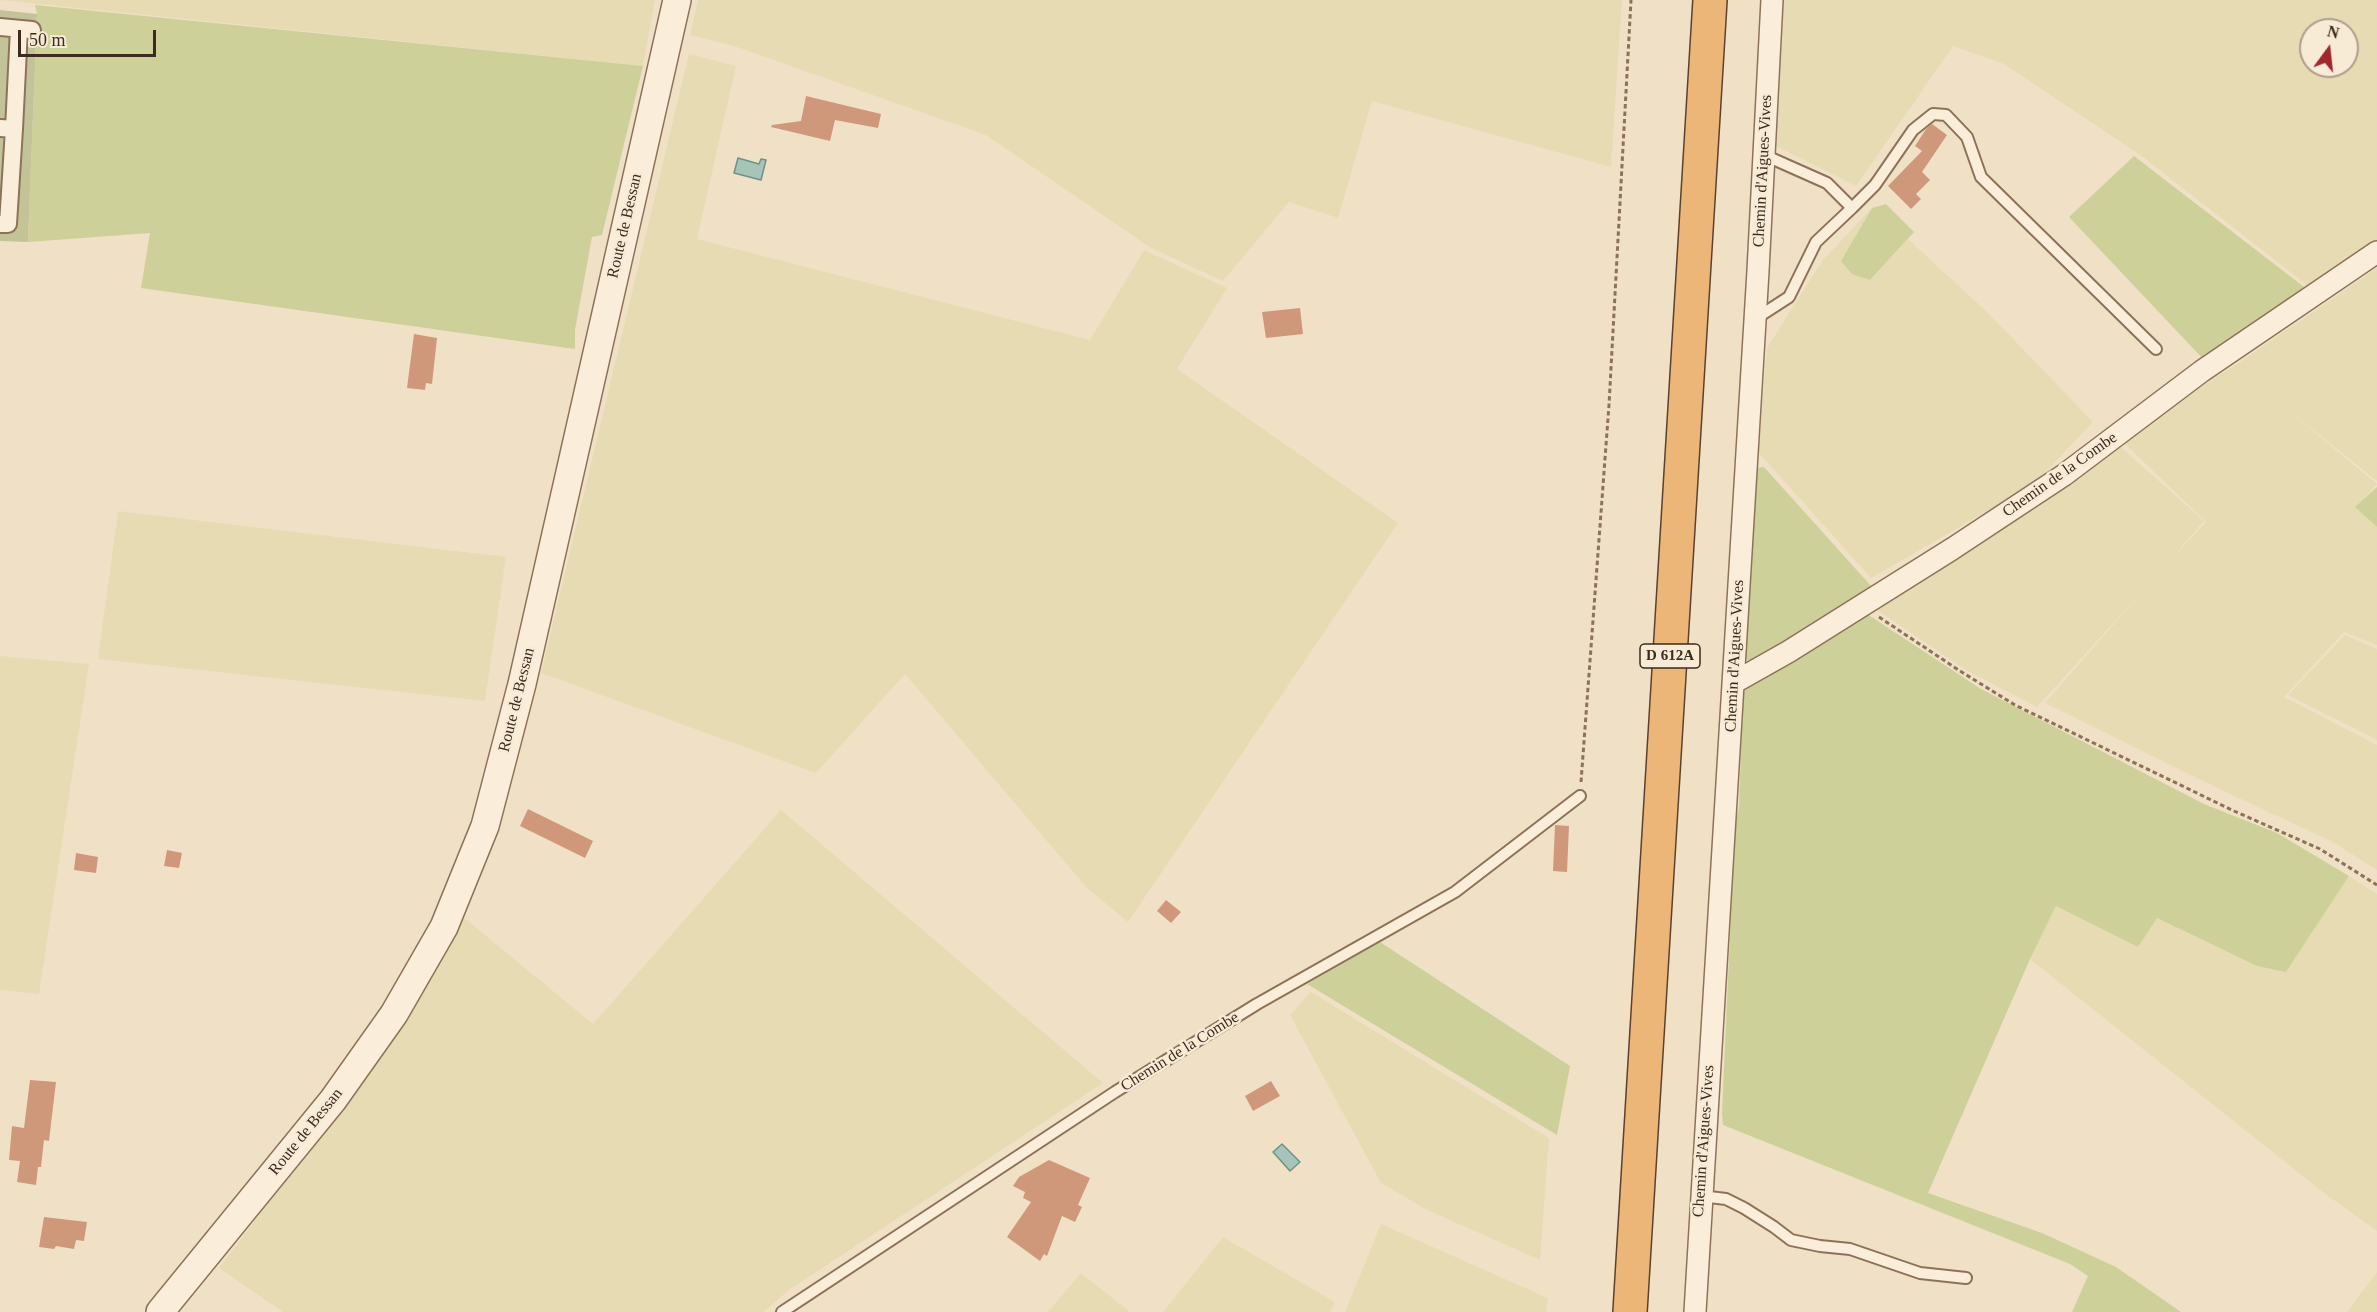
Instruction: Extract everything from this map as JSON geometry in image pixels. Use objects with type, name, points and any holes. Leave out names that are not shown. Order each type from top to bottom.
[{"type":"highway","name":"D 612A","points":[[1629,1312],[1710,0]]},
{"type":"street","name":"Route de Bessan","points":[[160,1312],[333,1100],[400,1005],[444,927],[485,826],[522,684],[677,0]]},
{"type":"street","name":"Chemin d'Aigues-Vives","points":[[1695,1312],[1772,0]]},
{"type":"street","points":[[0,27],[26,30],[7,128],[8,224],[0,224]]},
{"type":"street","name":"Chemin de la Combe","points":[[1733,683],[1863,605],[2064,475],[2202,371],[2377,252]]},
{"type":"lane","points":[[1755,319],[1789,297],[1816,242],[1875,185],[1913,130],[1932,114],[1946,115],[1967,137],[1981,177],[2156,349]]},
{"type":"lane","points":[[1764,155],[1827,183],[1852,208]]},
{"type":"lane","name":"Chemin de la Combe","points":[[782,1312],[1115,1092],[1257,1004],[1455,892],[1580,796]]},
{"type":"lane","points":[[1701,1196],[1726,1200],[1744,1208],[1791,1240],[1850,1249],[1920,1273],[1966,1278]]},
{"type":"path","points":[[1580,796],[1609,405],[1631,0]]},
{"type":"path","points":[[1863,605],[1960,671],[2015,705],[2234,811],[2320,849],[2377,885]]},
{"type":"shaded area","points":[[0,0],[655,0],[643,66]]},
{"type":"shaded area","points":[[698,0],[1622,0],[1611,167],[1372,101],[1338,218],[1289,202],[1223,281],[1151,248],[986,135],[734,46],[690,35]]},
{"type":"shaded area","points":[[1780,0],[2377,0],[2377,249],[2312,289],[2143,157],[2004,64],[1953,46],[1856,186],[1776,146]]},
{"type":"shaded area","points":[[689,54],[736,66],[697,239],[1090,340],[1144,250],[1227,288],[1177,369],[1398,523],[1128,922],[1086,887],[905,674],[816,773],[541,673]]},
{"type":"shaded area","points":[[1872,208],[1841,261],[1870,280],[1908,239],[1989,314],[2093,422],[2034,484],[1871,578],[1758,452],[1767,348],[1822,261]]},
{"type":"shaded area","points":[[2377,268],[2377,481],[2283,406],[2377,484],[2356,507],[2377,527],[2377,645],[2344,632],[2284,697],[2377,745],[2377,870],[2333,842],[2045,703],[2147,586],[2037,707],[1966,670],[1873,607],[2115,442],[2204,521],[2166,565],[2206,522],[2122,441],[2126,434],[2234,366]]},
{"type":"shaded area","points":[[118,511],[506,557],[485,701],[98,659]]},
{"type":"shaded area","points":[[2345,635],[2377,649],[2377,740],[2288,695]]},
{"type":"shaded area","points":[[0,656],[89,664],[39,994],[0,990]]},
{"type":"shaded area","points":[[781,810],[1103,1083],[789,1290],[763,1312],[283,1312],[219,1268],[366,1075],[463,917],[593,1024]]},
{"type":"shaded area","points":[[2349,876],[2377,894],[2377,1231],[2324,1193],[2030,959],[2056,906],[2138,947],[2157,918],[2255,965],[2286,972]]},
{"type":"shaded area","points":[[1311,992],[1549,1138],[1540,1260],[1427,1210],[1381,1183],[1290,1015]]},
{"type":"shaded area","points":[[1381,1224],[1548,1298],[1546,1312],[1345,1312]]},
{"type":"shaded area","points":[[1223,1237],[1335,1302],[1330,1312],[1163,1312]]},
{"type":"shaded area","points":[[2377,1272],[2377,1312],[2347,1312]]},
{"type":"shaded area","points":[[1081,1273],[1130,1312],[1048,1312]]},
{"type":"green space","points":[[35,5],[643,66],[602,235],[592,237],[575,330],[575,349],[141,288],[150,233],[28,242],[37,14]]},
{"type":"green space","points":[[0,10],[37,14],[28,242],[0,241]]},
{"type":"green space","points":[[2134,156],[2308,290],[2205,361],[2069,217]]},
{"type":"green space","points":[[1886,204],[1914,232],[1870,280],[1852,274],[1841,261],[1872,208]]},
{"type":"green space","points":[[1764,467],[1872,587],[1778,652],[1759,661],[1747,660],[1741,652],[1756,468]]},
{"type":"green space","points":[[2377,487],[2377,527],[2355,507]]},
{"type":"green space","points":[[1867,614],[1981,689],[2204,804],[2277,833],[2349,876],[2286,972],[2257,966],[2157,918],[2138,947],[2056,906],[2030,959],[1928,1193],[2042,1233],[2116,1267],[2181,1312],[2072,1312],[2088,1276],[2070,1264],[1723,1125],[1743,688]]},
{"type":"green space","points":[[1380,942],[1570,1066],[1557,1135],[1307,984]]},
{"type":"water","points":[[738,158],[759,164],[761,159],[766,160],[761,180],[734,173]]},
{"type":"water","points":[[1282,1144],[1300,1162],[1290,1171],[1273,1152]]},
{"type":"building","points":[[806,96],[881,114],[878,128],[835,120],[830,141],[771,127],[801,121]]},
{"type":"building","points":[[1932,124],[1947,135],[1922,172],[1930,180],[1916,194],[1921,199],[1911,209],[1888,186],[1922,151],[1915,146]]},
{"type":"building","points":[[1300,308],[1303,334],[1266,338],[1262,312]]},
{"type":"building","points":[[414,334],[437,338],[432,384],[426,383],[425,390],[407,388]]},
{"type":"building","points":[[528,809],[593,841],[585,858],[520,826]]},
{"type":"building","points":[[1555,825],[1569,826],[1567,872],[1553,871]]},
{"type":"building","points":[[167,850],[182,853],[179,868],[164,866]]},
{"type":"building","points":[[76,853],[98,857],[96,873],[74,870]]},
{"type":"building","points":[[1166,900],[1181,912],[1171,923],[1157,911]]},
{"type":"building","points":[[30,1080],[56,1082],[49,1141],[44,1140],[36,1185],[17,1182],[20,1161],[9,1160],[12,1126],[24,1128]]},
{"type":"building","points":[[1271,1081],[1280,1096],[1253,1111],[1245,1096]]},
{"type":"building","points":[[1049,1160],[1090,1178],[1078,1205],[1082,1207],[1075,1222],[1062,1216],[1047,1256],[1044,1254],[1040,1261],[1007,1237],[1031,1202],[1023,1198],[1025,1192],[1013,1186],[1019,1177]]},
{"type":"building","points":[[44,1217],[87,1222],[84,1241],[76,1240],[74,1249],[56,1246],[54,1249],[39,1247]]}]
